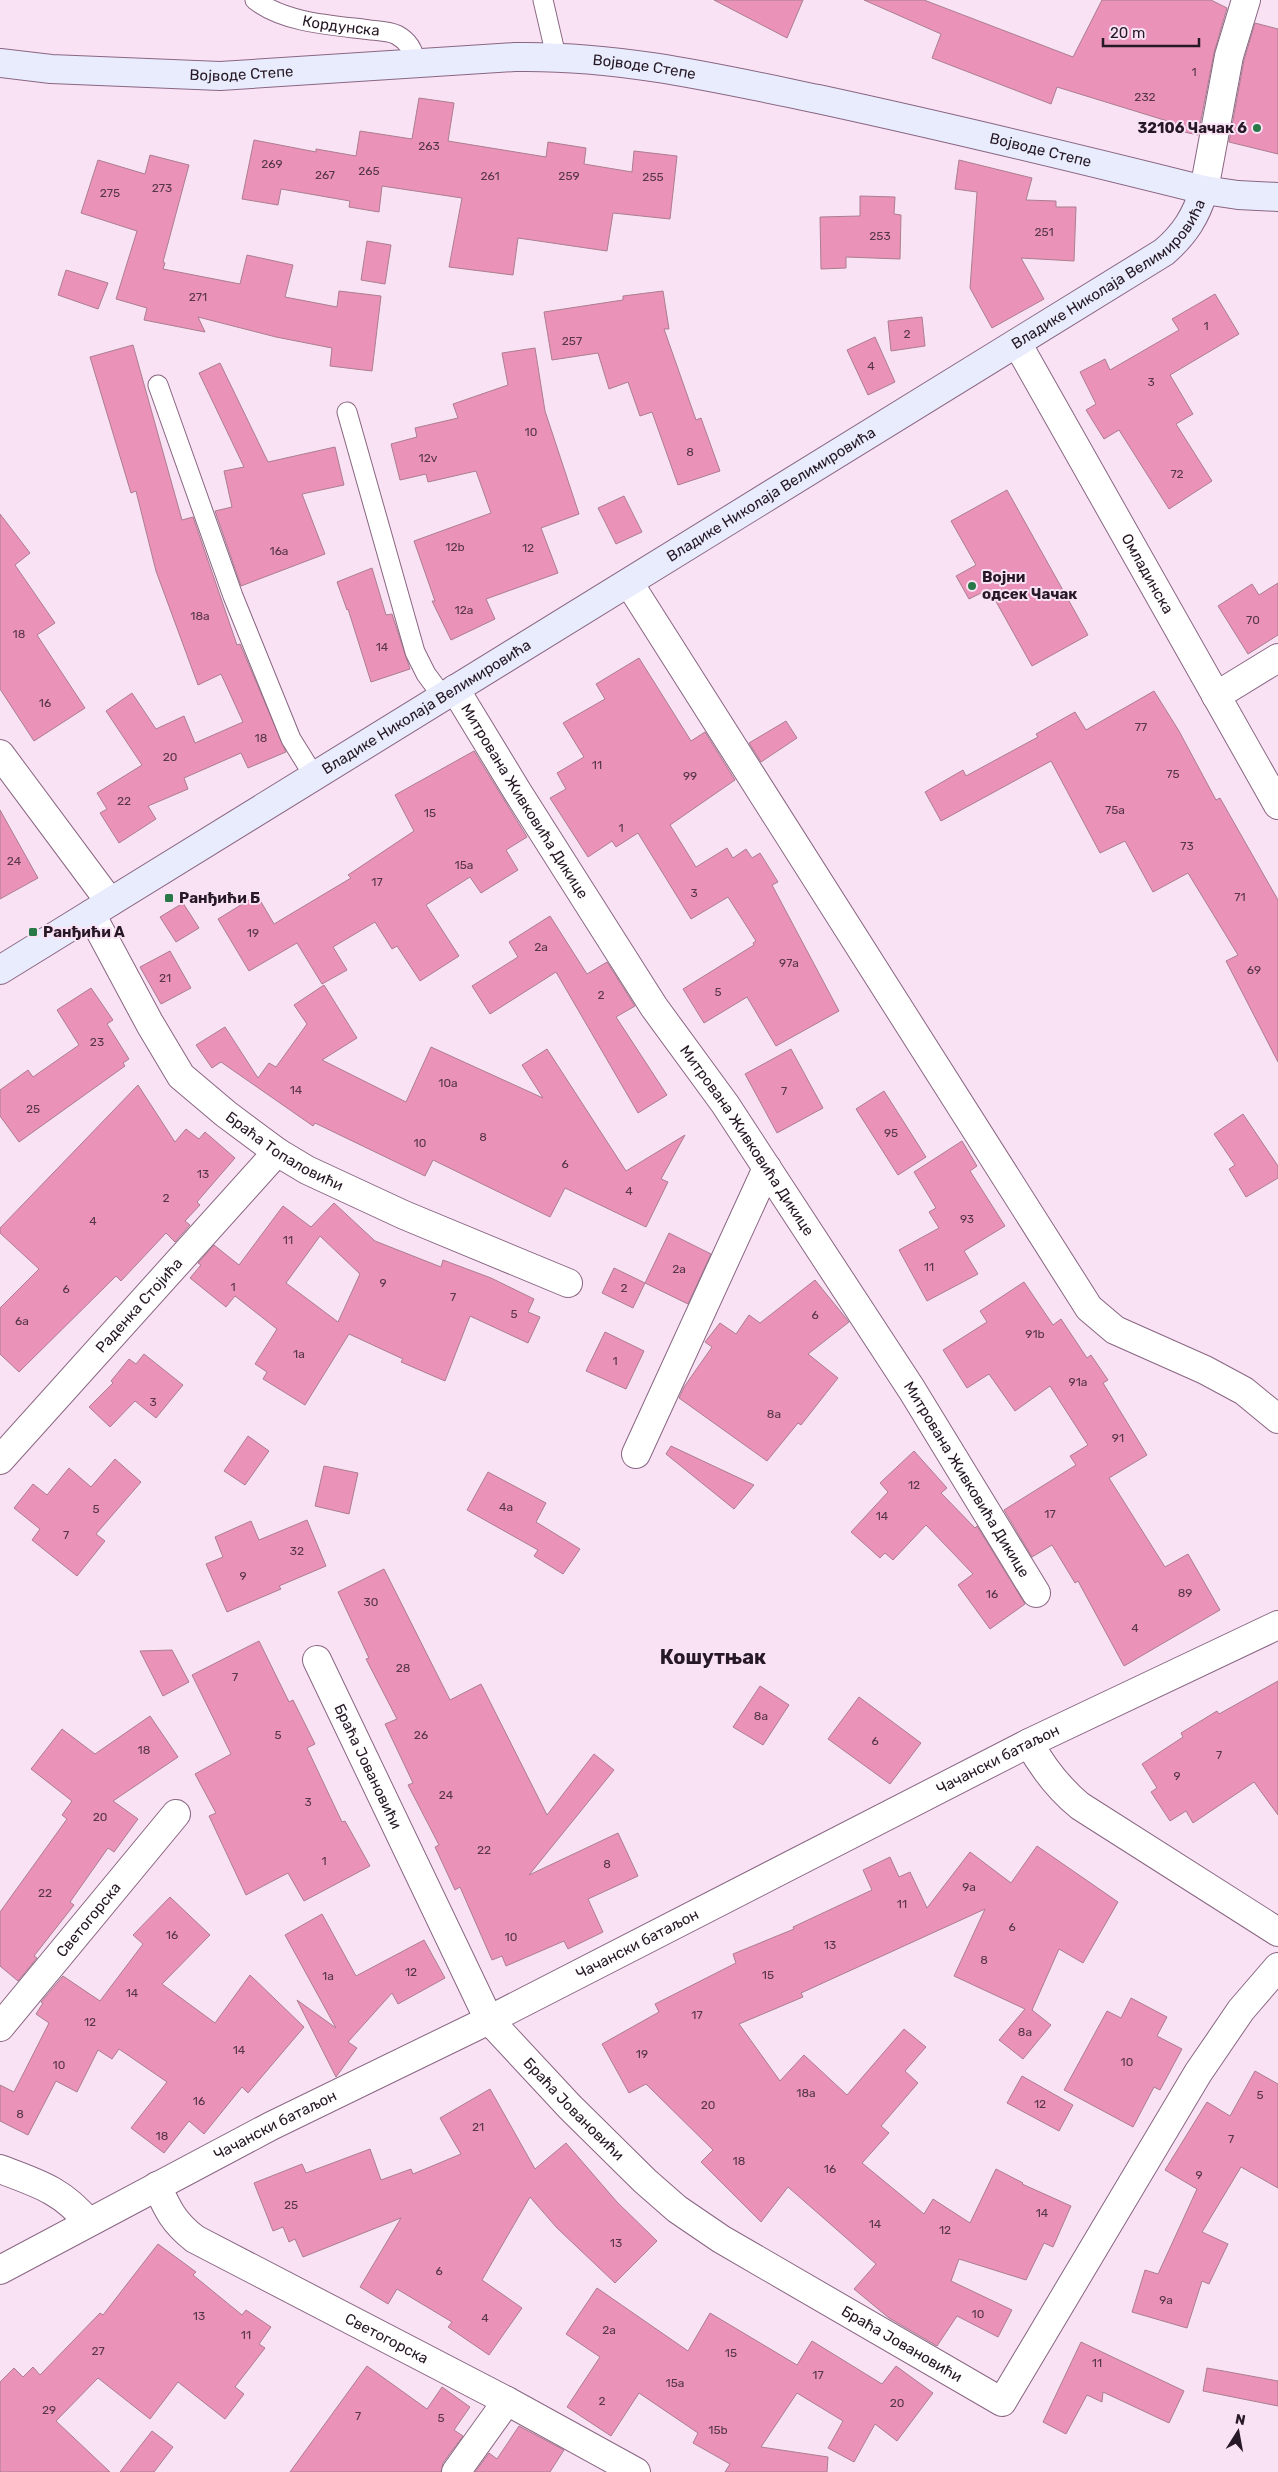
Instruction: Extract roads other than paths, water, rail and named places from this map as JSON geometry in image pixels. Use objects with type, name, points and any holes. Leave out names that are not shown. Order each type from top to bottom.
[{"type":"street","points":[[1204,190],[1229,56],[1246,0]]},
{"type":"street","name":"Војводе Степе","points":[[0,63],[80,70],[220,76],[556,56],[634,62],[721,79],[1059,154],[1204,190],[1238,196],[1278,197]]},
{"type":"street","name":"Владике Николаја Велимировића","points":[[0,970],[1164,252],[1181,237],[1191,223],[1199,209],[1204,190]]},
{"type":"street","name":"Омладинска","points":[[1018,343],[1278,805]]},
{"type":"street","points":[[628,583],[1089,1308],[1115,1330],[1205,1370],[1244,1391],[1278,1419]]},
{"type":"street","points":[[1216,696],[1278,658]]},
{"type":"street","name":"Митрована Живковића Дикице","points":[[449,693],[517,791],[654,1006],[725,1104],[912,1390],[1036,1593]]},
{"type":"street","name":"Браћа Топаловићи","points":[[0,754],[100,908],[150,1024],[181,1076],[226,1114],[277,1152],[307,1170],[404,1215],[568,1283]]},
{"type":"street","name":"Раденка Стојића","points":[[0,1460],[277,1152]]},
{"type":"street","points":[[636,1454],[767,1168]]},
{"type":"street","name":"Чачански батаљон","points":[[0,2270],[272,2126],[489,2020],[1029,1743],[1278,1625]]},
{"type":"street","name":"Браћа Јовановићи","points":[[317,1660],[489,2020],[570,2107],[677,2209],[722,2239],[1002,2402],[1198,2073],[1241,2010],[1278,1967]]},
{"type":"street","points":[[1029,1743],[1045,1770],[1066,1794],[1080,1806],[1278,1932]]},
{"type":"street","name":"Светогорска","points":[[0,2027],[176,1814]]},
{"type":"street","points":[[0,2169],[51,2189],[74,2204],[88,2222]]},
{"type":"street","name":"Светогорска","points":[[157,2186],[178,2226],[195,2239],[506,2401],[636,2472]]},
{"type":"street","points":[[456,2472],[506,2401]]},
{"type":"lane","name":"Кордунска","points":[[256,0],[274,11],[312,21],[397,35],[408,44],[414,53],[416,63]]},
{"type":"lane","points":[[543,0],[556,56]]},
{"type":"lane","name":"Владике Николаја Велимировића","points":[[158,385],[233,596],[292,739],[314,776]]},
{"type":"lane","points":[[348,412],[415,652],[426,674],[449,693]]},
{"type":"place","name":"32106 Чачак 6","points":[[1257,128]]},
{"type":"place","name":"Војни одсек Чачак","points":[[972,586]]},
{"type":"place","name":"Ранђићи Б","points":[[169,898]]},
{"type":"place","name":"Ранђићи А","points":[[33,932]]},
{"type":"district","name":"Кошутњак","points":[[713,1657]]}]
